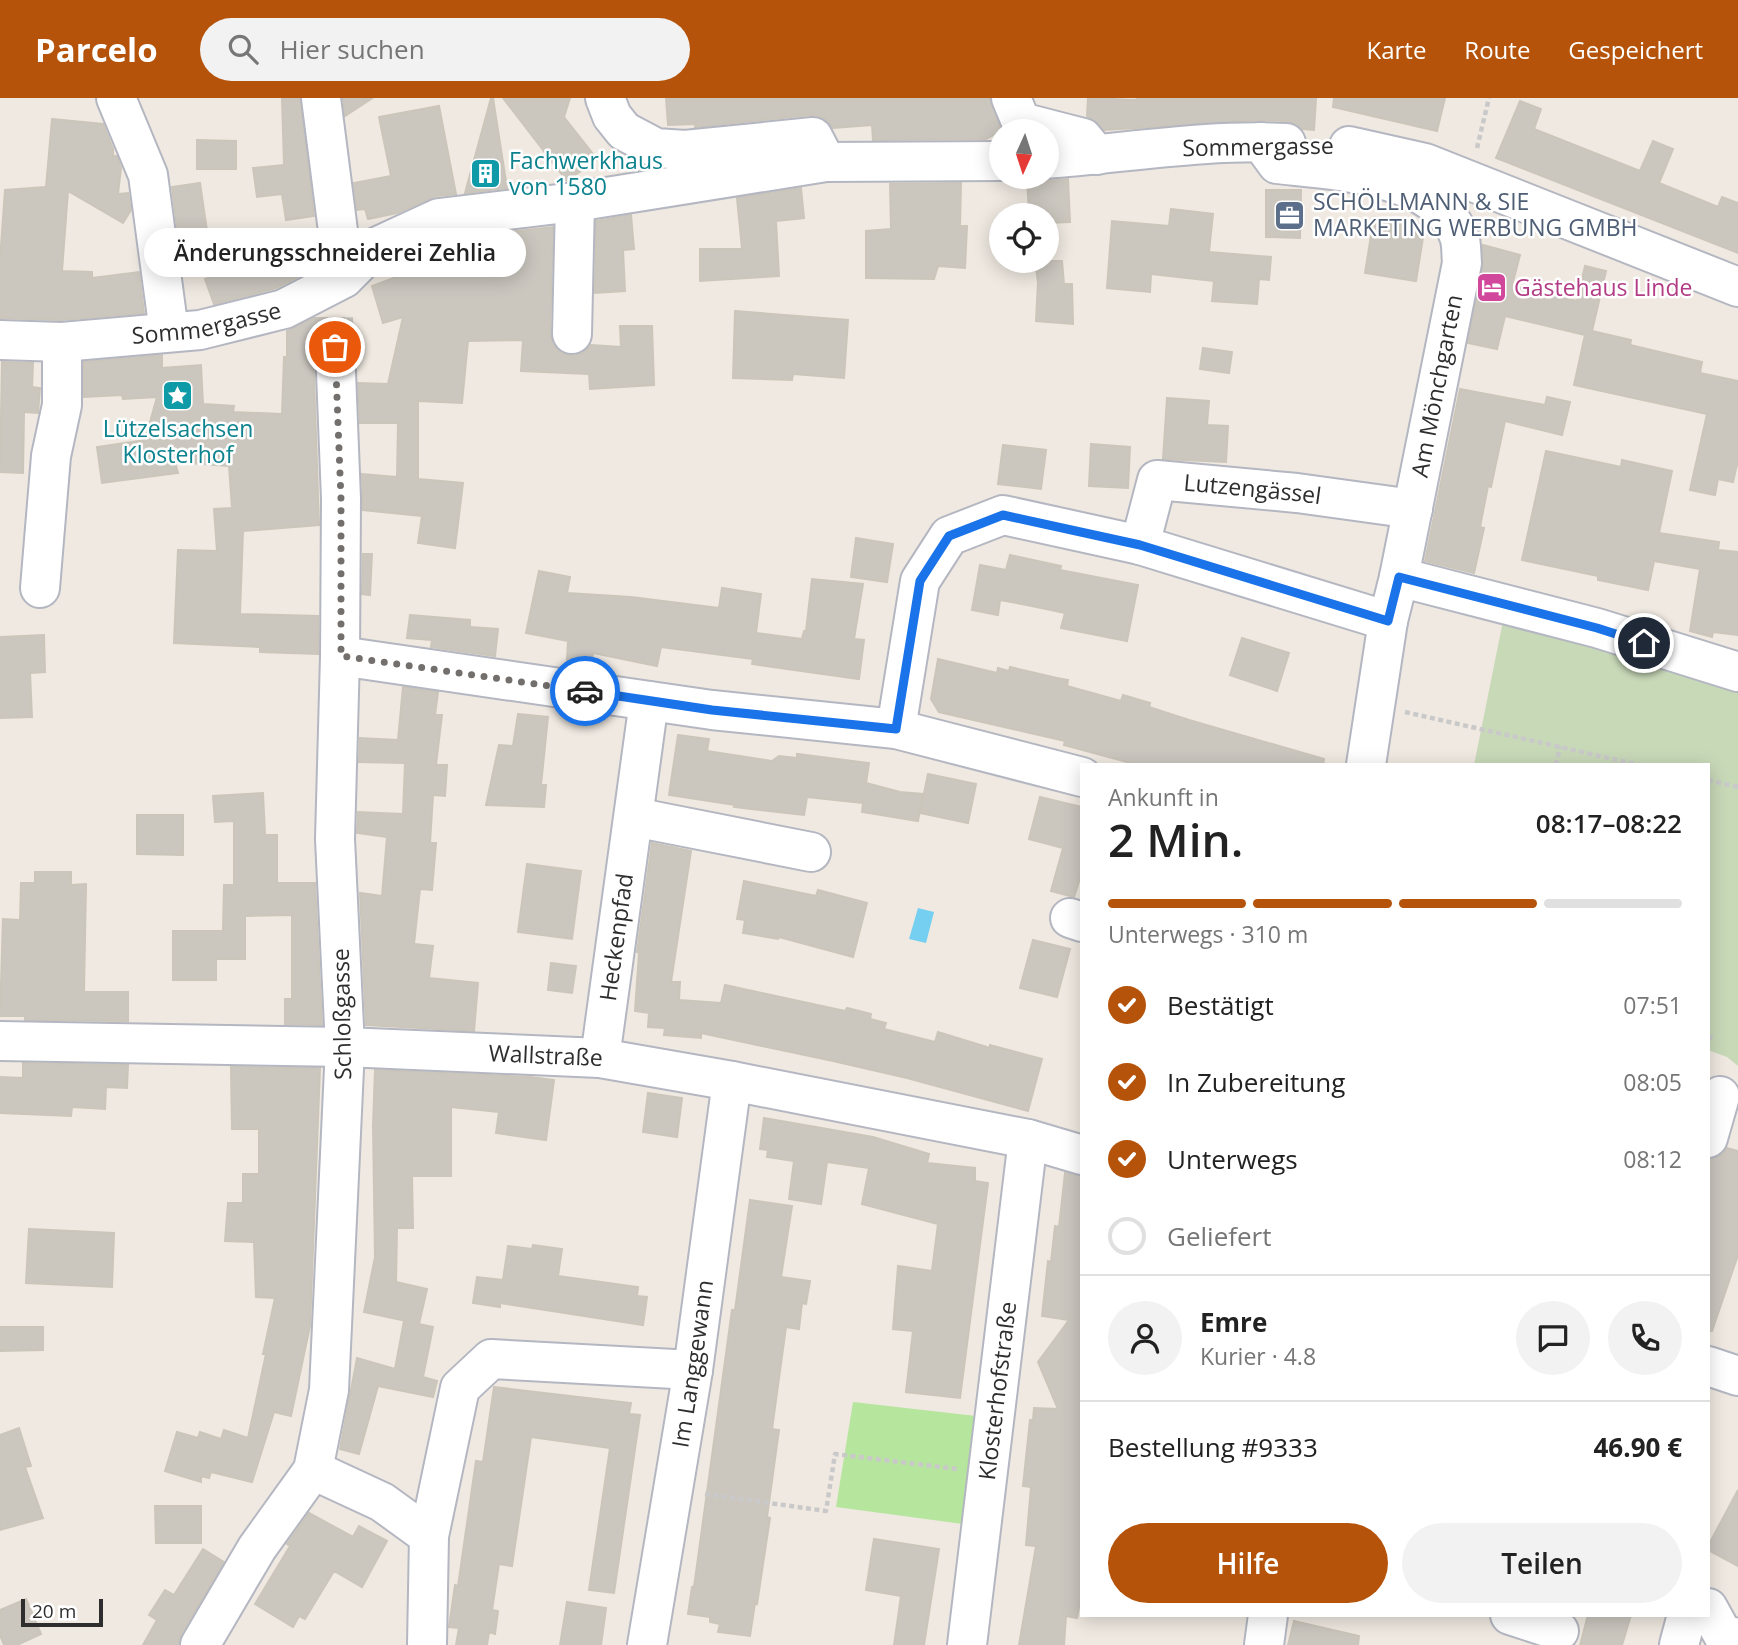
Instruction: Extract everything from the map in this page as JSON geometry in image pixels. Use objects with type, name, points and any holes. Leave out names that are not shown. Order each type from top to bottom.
[{"type":"street","points":[[116,98],[148,175],[169,332]]},
{"type":"street","points":[[321,98],[337,307]]},
{"type":"street","points":[[605,98],[612,116],[624,131],[656,149],[685,150],[813,137],[827,162]]},
{"type":"street","points":[[1011,98],[1021,122],[1083,138],[1097,155]]},
{"type":"street","name":"Sommergasse","points":[[1059,158],[1261,142],[1345,145],[1425,163],[1738,287]]},
{"type":"street","name":"Am Mönchgarten","points":[[1261,142],[1278,164],[1358,173],[1410,190],[1428,199],[1447,216],[1459,236],[1462,262],[1388,621],[1366,763]]},
{"type":"street","name":"Sommergasse","points":[[0,340],[62,342],[200,330],[284,309],[337,307],[374,248],[439,219],[575,202],[827,162],[989,161]]},
{"type":"street","points":[[572,334],[575,202]]},
{"type":"street","name":"Schloßgasse","points":[[200,1645],[257,1548],[313,1470],[329,1390],[345,1047],[335,839],[341,656],[337,307]]},
{"type":"street","points":[[40,587],[51,456],[62,405],[62,342]]},
{"type":"street","name":"Lutzengässel","points":[[1140,545],[1157,480],[1297,493],[1413,509]]},
{"type":"street","points":[[896,729],[920,581],[949,536],[1003,515],[1140,545],[1388,621]]},
{"type":"street","points":[[1399,577],[1597,628],[1738,672]]},
{"type":"street","points":[[341,656],[649,701],[896,729],[1080,776]]},
{"type":"street","name":"Heckenpfad","points":[[600,1058],[649,701]]},
{"type":"street","points":[[634,817],[811,852]]},
{"type":"street","name":"Wallstraße","points":[[0,1041],[345,1047],[600,1058],[1028,1139],[1080,1154]]},
{"type":"street","name":"Im Langgewann","points":[[647,1645],[693,1370],[732,1081]]},
{"type":"street","points":[[1710,1132],[1722,1098]]},
{"type":"street","name":"Klosterhofstraße","points":[[967,1645],[1028,1139]]},
{"type":"street","points":[[427,1645],[429,1536],[460,1388],[491,1359],[693,1370]]},
{"type":"street","points":[[1710,1367],[1738,1376]]},
{"type":"street","points":[[313,1470],[382,1502],[429,1536]]},
{"type":"street","points":[[1710,1612],[1723,1635],[1738,1638]]},
{"type":"street","points":[[1264,1645],[1268,1617]]},
{"type":"street","points":[[1517,1617],[1560,1630]]},
{"type":"street","points":[[1679,1645],[1686,1617]]},
{"type":"path","points":[[1467,180],[1489,98]]},
{"type":"path","points":[[1375,705],[1632,763]]},
{"type":"path","points":[[1556,763],[1560,746]]},
{"type":"path","points":[[1710,780],[1738,787]]},
{"type":"path","points":[[1710,1037],[1714,1039]]},
{"type":"path","points":[[673,1489],[826,1511],[835,1454],[988,1472]]},
{"type":"green space","points":[[1504,616],[1738,687],[1738,1066],[1727,1057],[1710,1051],[1710,763],[1474,763]]},
{"type":"green space","points":[[853,1402],[976,1416],[963,1524],[836,1507]]},
{"type":"water","points":[[918,908],[934,912],[926,943],[909,939]]},
{"type":"building","points":[[282,98],[300,98],[314,216],[286,220],[282,194],[257,197],[253,168],[284,165]]},
{"type":"building","name":"Fachwerkhaus von 1580","points":[[491,98],[507,188],[465,193]]},
{"type":"building","points":[[503,98],[570,98],[564,117],[597,159],[567,181]]},
{"type":"building","points":[[666,98],[990,98],[997,119],[989,119],[989,137],[986,139],[873,140],[872,125],[833,128],[824,118],[811,115],[695,127],[696,124],[668,125]]},
{"type":"building","points":[[1088,98],[1316,98],[1314,130],[1302,129],[1287,121],[1259,120],[1104,130],[1087,116]]},
{"type":"building","points":[[1334,98],[1445,98],[1437,131],[1333,107]]},
{"type":"building","points":[[343,99],[371,99],[345,116]]},
{"type":"building","points":[[1520,101],[1541,109],[1534,129],[1640,171],[1653,141],[1673,149],[1659,183],[1718,207],[1722,197],[1738,203],[1738,253],[1496,158]]},
{"type":"building","points":[[439,106],[456,194],[436,196],[397,213],[368,219],[365,209],[357,210],[354,183],[391,176],[379,117]]},
{"type":"building","points":[[52,119],[103,124],[113,156],[117,156],[121,168],[118,194],[128,193],[131,210],[123,223],[68,191],[62,271],[92,272],[92,278],[139,272],[144,313],[61,320],[0,318],[0,260],[5,190],[46,187]]},
{"type":"building","points":[[197,140],[236,141],[236,169],[197,169]]},
{"type":"building","points":[[1068,179],[1070,222],[1059,222],[1059,203],[1028,203],[1028,189],[1059,189],[1059,180]]},
{"type":"building","points":[[200,183],[207,231],[178,235],[172,187]]},
{"type":"building","points":[[961,183],[960,226],[967,226],[965,268],[938,266],[934,279],[866,278],[866,231],[891,229],[890,184]]},
{"type":"building","points":[[801,188],[804,218],[776,221],[779,276],[700,281],[700,249],[742,249],[737,198]]},
{"type":"building","points":[[1266,190],[1301,190],[1300,238],[1266,237]]},
{"type":"building","points":[[1171,209],[1213,214],[1209,252],[1271,257],[1269,280],[1259,279],[1257,304],[1212,301],[1214,281],[1151,274],[1150,292],[1107,288],[1112,221],[1169,226]]},
{"type":"building","points":[[631,215],[634,249],[623,250],[625,291],[595,293],[596,221]]},
{"type":"building","points":[[1374,217],[1425,225],[1416,281],[1365,273]]},
{"type":"building","points":[[553,227],[550,333],[553,345],[561,353],[572,356],[583,353],[591,345],[621,347],[620,326],[652,326],[654,385],[590,389],[589,374],[521,371],[523,340],[468,341],[462,403],[418,401],[418,479],[463,483],[455,548],[418,543],[422,516],[363,510],[362,474],[397,477],[398,423],[360,423],[358,383],[388,384],[403,317],[383,323],[372,286],[431,264],[428,247],[445,239]]},
{"type":"building","points":[[302,242],[313,269],[276,288],[214,304],[205,279]]},
{"type":"building","points":[[1483,245],[1520,255],[1512,286],[1577,301],[1585,266],[1606,271],[1592,331],[1631,340],[1630,345],[1702,362],[1700,373],[1738,381],[1738,460],[1733,482],[1718,479],[1715,495],[1690,490],[1707,414],[1574,385],[1585,335],[1505,316],[1497,349],[1468,343],[1483,267]]},
{"type":"building","points":[[1059,261],[1062,261],[1064,284],[1072,284],[1073,324],[1036,321],[1037,273],[1059,273]]},
{"type":"building","points":[[735,311],[848,320],[844,378],[793,374],[792,380],[733,378]]},
{"type":"building","points":[[313,318],[344,318],[344,327],[333,325],[323,329],[315,337],[313,347],[319,525],[243,531],[240,614],[318,616],[318,654],[260,652],[260,647],[174,643],[178,550],[217,551],[214,509],[232,508],[229,466],[175,462],[178,473],[102,483],[97,447],[145,440],[157,397],[84,397],[84,362],[162,355],[162,368],[201,365],[203,404],[234,406],[233,412],[282,414],[287,331]]},
{"type":"building","points":[[1203,348],[1232,352],[1229,373],[1200,369]]},
{"type":"building","points":[[2,362],[33,363],[32,387],[40,388],[38,413],[24,412],[23,473],[0,472]]},
{"type":"building","points":[[1460,389],[1545,405],[1547,397],[1570,402],[1562,435],[1505,421],[1491,487],[1488,486],[1480,527],[1484,528],[1474,573],[1425,561]]},
{"type":"building","points":[[1167,398],[1209,401],[1207,425],[1228,426],[1226,462],[1163,459]]},
{"type":"building","points":[[1091,444],[1130,447],[1128,488],[1089,486]]},
{"type":"building","points":[[1003,445],[1046,450],[1041,489],[998,484]]},
{"type":"building","points":[[1546,451],[1621,467],[1622,460],[1672,471],[1659,533],[1719,542],[1718,550],[1738,552],[1738,635],[1713,632],[1712,637],[1690,631],[1700,569],[1654,561],[1648,590],[1522,560]]},
{"type":"building","points":[[856,538],[893,544],[887,582],[851,577]]},
{"type":"building","points":[[363,554],[372,554],[370,595],[362,594]]},
{"type":"building","points":[[1010,555],[1061,566],[1060,570],[1138,585],[1127,641],[1061,628],[1065,613],[1027,605],[1000,600],[998,615],[972,610],[980,565],[1006,570]]},
{"type":"building","points":[[539,571],[570,577],[567,593],[631,597],[719,608],[722,588],[761,594],[756,633],[802,639],[806,631],[812,579],[863,584],[854,639],[864,640],[859,679],[752,664],[753,659],[661,647],[657,666],[593,653],[592,661],[567,660],[568,641],[526,633]]},
{"type":"building","points":[[410,615],[470,620],[470,627],[498,629],[495,656],[431,647],[432,640],[407,638]]},
{"type":"building","points":[[44,635],[45,672],[30,673],[32,717],[0,718],[0,637]]},
{"type":"building","points":[[1242,638],[1289,653],[1277,691],[1230,675]]},
{"type":"building","points":[[938,659],[997,673],[998,668],[1009,671],[1010,667],[1068,680],[1067,686],[1121,701],[1123,695],[1189,720],[1324,759],[1323,763],[1131,763],[1064,745],[1065,741],[939,712],[931,699]]},
{"type":"building","points":[[403,687],[438,692],[435,715],[442,715],[436,765],[447,765],[445,796],[433,795],[430,843],[436,843],[432,890],[420,889],[414,944],[433,946],[429,978],[478,983],[474,1031],[366,1025],[360,893],[382,896],[387,837],[357,833],[358,812],[403,814],[405,763],[359,762],[360,738],[398,740]]},
{"type":"building","points":[[518,714],[548,717],[541,785],[546,785],[544,807],[486,805],[499,745],[513,746]]},
{"type":"building","points":[[678,735],[709,739],[707,751],[772,761],[779,756],[797,758],[797,754],[869,763],[866,783],[900,792],[923,794],[918,821],[862,812],[863,803],[807,797],[804,815],[734,807],[735,805],[669,795]]},
{"type":"building","points":[[928,774],[976,784],[968,823],[920,813]]},
{"type":"building","points":[[263,793],[265,835],[277,835],[277,883],[315,883],[322,1025],[285,1024],[285,999],[292,999],[292,915],[245,916],[245,959],[216,959],[216,980],[173,980],[173,931],[223,931],[224,885],[234,885],[234,821],[215,822],[213,796]]},
{"type":"building","points":[[1040,797],[1080,807],[1080,878],[1074,897],[1051,891],[1063,848],[1029,839]]},
{"type":"building","points":[[137,815],[183,815],[183,855],[137,854]]},
{"type":"building","points":[[652,843],[691,851],[671,982],[680,982],[679,1000],[721,1003],[725,985],[845,1011],[847,1008],[871,1014],[870,1019],[886,1023],[884,1029],[935,1042],[938,1032],[990,1048],[990,1045],[1042,1059],[1028,1111],[833,1061],[701,1033],[701,1038],[664,1035],[665,1028],[648,1027],[649,1013],[635,1011],[637,952]]},
{"type":"building","points":[[527,864],[581,871],[572,939],[518,932]]},
{"type":"building","points":[[35,872],[71,872],[71,885],[86,884],[84,992],[128,992],[128,1021],[25,1020],[25,1016],[0,1016],[3,919],[20,920],[21,883],[35,883]]},
{"type":"building","points":[[744,881],[816,896],[818,890],[867,903],[853,957],[779,937],[743,933],[745,920],[737,919]]},
{"type":"building","points":[[1033,940],[1070,949],[1057,997],[1020,988]]},
{"type":"building","points":[[551,963],[576,966],[572,993],[548,990]]},
{"type":"building","points":[[23,1063],[128,1065],[127,1088],[106,1087],[105,1109],[72,1107],[71,1116],[0,1113],[0,1077],[23,1078]]},
{"type":"building","points":[[231,1067],[320,1068],[310,1326],[291,1416],[274,1412],[252,1482],[211,1472],[209,1478],[201,1476],[201,1482],[165,1471],[177,1432],[198,1438],[200,1432],[221,1439],[224,1430],[248,1438],[275,1298],[256,1297],[254,1242],[225,1241],[228,1203],[243,1203],[243,1174],[259,1174],[259,1129],[232,1129]]},
{"type":"building","points":[[375,1070],[554,1080],[546,1140],[496,1133],[499,1112],[451,1107],[451,1176],[412,1176],[413,1228],[397,1228],[396,1282],[427,1289],[419,1324],[433,1327],[423,1377],[437,1381],[433,1397],[378,1386],[359,1454],[340,1449],[357,1358],[395,1369],[404,1321],[411,1322],[364,1312],[375,1257]]},
{"type":"building","points":[[648,1093],[682,1098],[677,1137],[643,1132]]},
{"type":"building","points":[[764,1118],[873,1137],[929,1154],[927,1163],[975,1168],[975,1181],[988,1183],[960,1398],[906,1392],[913,1331],[893,1329],[898,1266],[932,1271],[938,1224],[862,1204],[869,1168],[827,1162],[821,1204],[789,1199],[794,1161],[767,1157],[768,1150],[760,1149]]},
{"type":"building","points":[[1727,1148],[1738,1151],[1738,1255],[1710,1331],[1710,1162]]},
{"type":"building","points":[[1065,1173],[1080,1176],[1080,1602],[1077,1618],[1066,1616],[1064,1645],[1019,1645],[1036,1546],[1026,1545],[1031,1487],[1023,1486],[1030,1420],[1033,1420],[1034,1408],[1058,1409],[1038,1362],[1069,1320],[1042,1316],[1048,1261],[1051,1262],[1055,1226],[1059,1227]]},
{"type":"building","points":[[750,1200],[792,1206],[781,1277],[810,1281],[806,1304],[802,1303],[799,1329],[786,1327],[772,1429],[779,1430],[767,1517],[770,1518],[750,1636],[718,1632],[720,1624],[710,1622],[710,1617],[688,1614]]},
{"type":"building","points":[[29,1229],[114,1233],[112,1287],[26,1283]]},
{"type":"building","points":[[533,1245],[562,1249],[558,1276],[638,1287],[637,1296],[647,1297],[643,1325],[500,1303],[500,1307],[473,1303],[477,1277],[503,1280],[508,1246],[532,1249]]},
{"type":"building","points":[[0,1327],[43,1327],[43,1350],[0,1351]]},
{"type":"building","points":[[494,1387],[631,1403],[629,1414],[640,1415],[614,1593],[589,1590],[610,1448],[531,1437],[512,1566],[499,1564],[492,1610],[498,1611],[495,1634],[489,1632],[487,1645],[456,1645],[459,1628],[449,1627],[455,1585],[458,1586],[476,1461],[483,1462]]},
{"type":"building","points":[[19,1428],[31,1466],[25,1467],[43,1518],[0,1530],[0,1435]]},
{"type":"building","points":[[1738,1490],[1738,1566],[1710,1551],[1710,1542]]},
{"type":"building","points":[[155,1506],[201,1506],[201,1543],[156,1543]]},
{"type":"building","points":[[309,1513],[353,1537],[359,1526],[387,1541],[362,1587],[334,1571],[305,1619],[299,1616],[293,1627],[255,1604],[290,1546],[287,1544]]},
{"type":"building","points":[[874,1539],[939,1549],[924,1645],[894,1645],[901,1596],[866,1590]]},
{"type":"building","points":[[203,1549],[224,1562],[181,1634],[178,1645],[143,1645],[157,1620],[149,1615],[165,1590],[174,1595]]},
{"type":"building","points":[[26,1599],[41,1634],[17,1645],[4,1645],[0,1635],[0,1610]]},
{"type":"building","points":[[567,1602],[606,1608],[601,1645],[560,1645]]},
{"type":"building","points":[[1587,1617],[1630,1617],[1622,1645],[1580,1645]]},
{"type":"building","points":[[1294,1621],[1359,1636],[1358,1645],[1288,1645]]},
{"type":"tunnel","points":[[334,318],[335,347]]},
{"type":"way so far","points":[[335,347],[341,499],[341,656],[585,691]]},
{"type":"place","name":"Fachwerkhaus von 1580","points":[[486,174]]},
{"type":"place","name":"SCHÖLLMANN & SIE MARKETING WERBUNG GMBH","points":[[1290,215]]},
{"type":"place","name":"Gästehaus Linde","points":[[1491,288]]},
{"type":"place","name":"Änderungsschneiderei Zehlia","points":[[335,347]]},
{"type":"place","name":"Lützelsachsen Klosterhof","points":[[178,395]]},
{"type":"route","points":[[585,691],[712,710],[896,729],[920,581],[949,536],[1003,515],[1140,545],[1388,621],[1399,577],[1597,628],[1644,643]]}]
